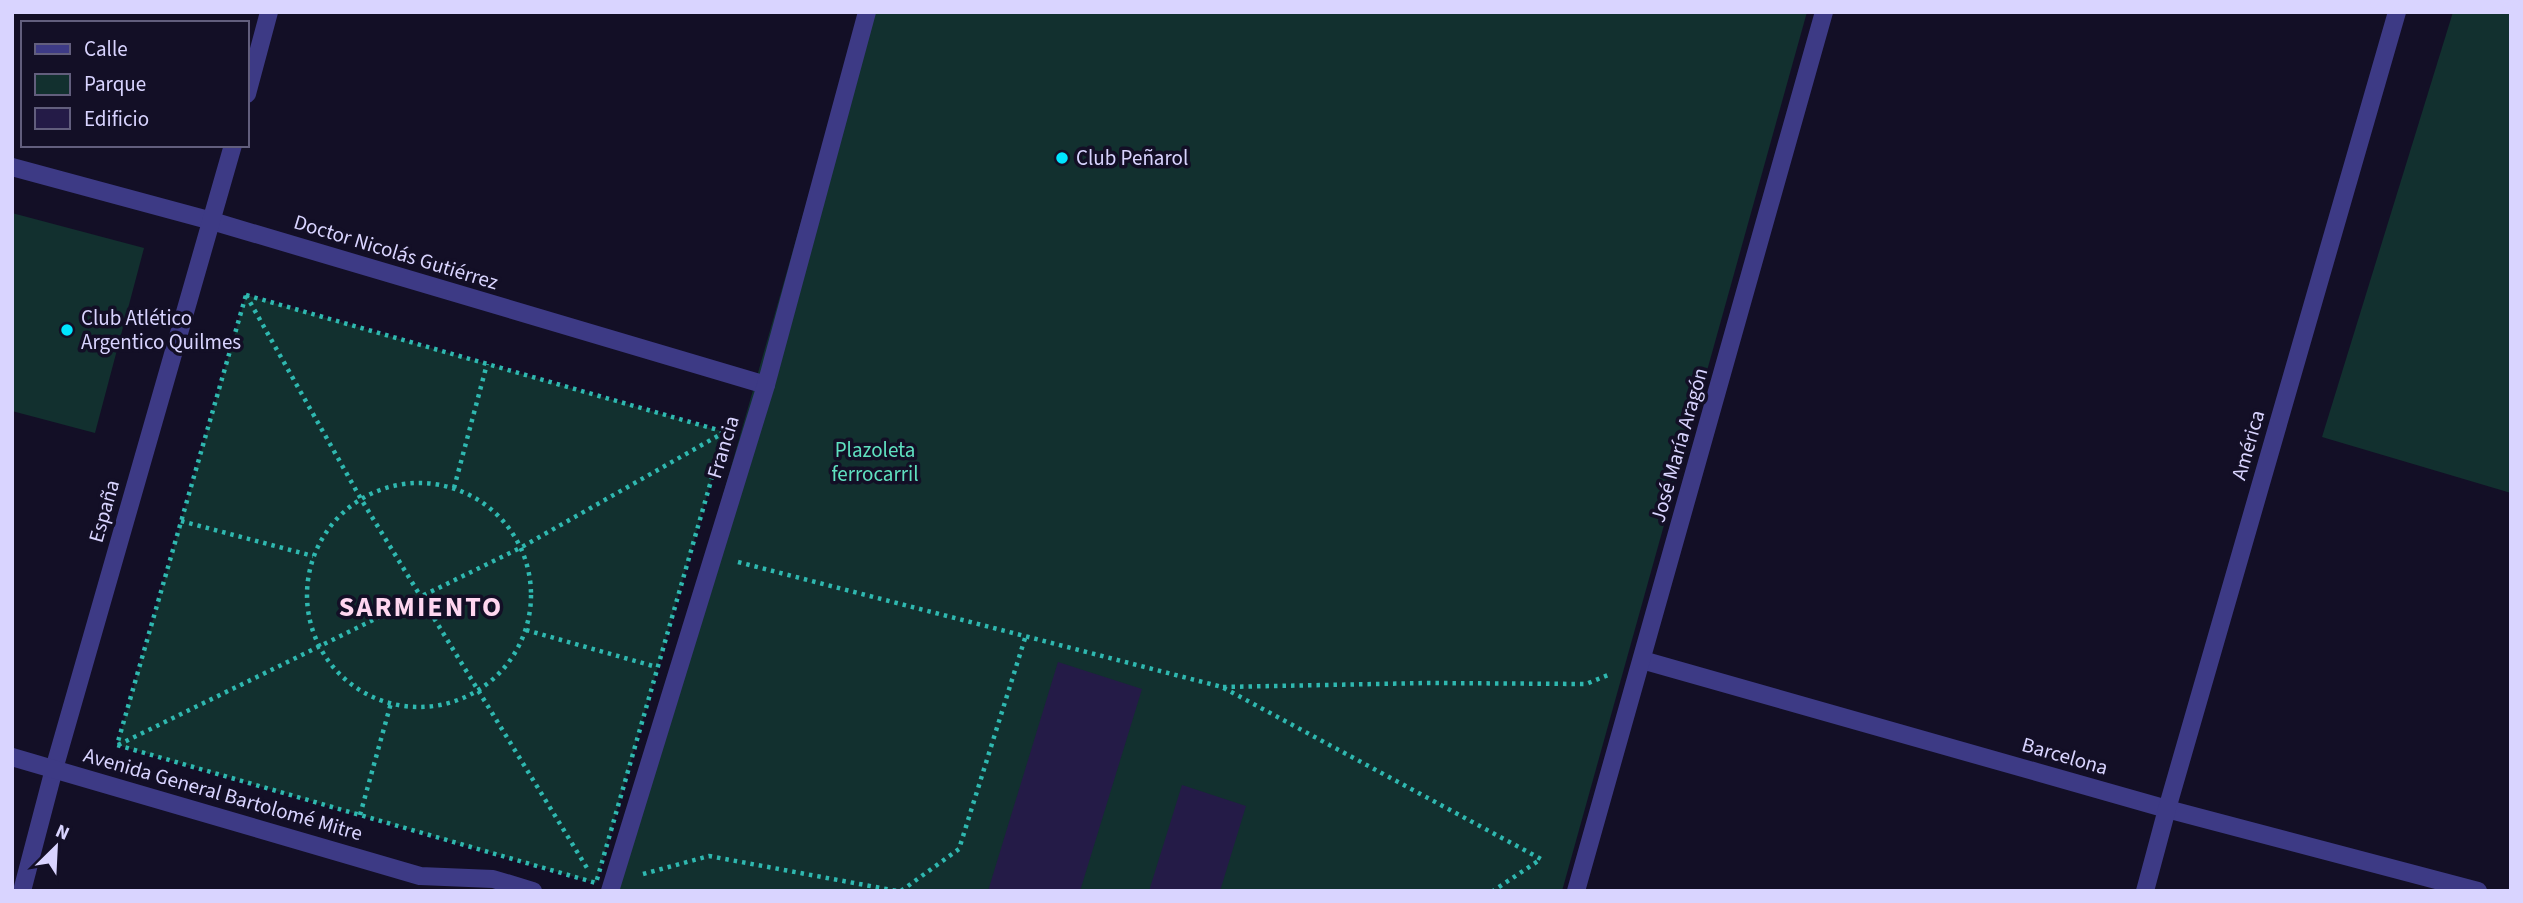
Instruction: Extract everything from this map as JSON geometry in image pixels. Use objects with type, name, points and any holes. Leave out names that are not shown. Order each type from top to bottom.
[{"type":"street","points":[[248,90],[269,12]]},
{"type":"street","name":"Francia","points":[[606,884],[766,386],[867,12]]},
{"type":"street","name":"José María Aragón","points":[[1576,891],[1824,12]]},
{"type":"street","name":"América","points":[[2145,891],[2397,12]]},
{"type":"street","name":"España","points":[[22,891],[54,769],[232,147]]},
{"type":"street","name":"Doctor Nicolás Gutiérrez","points":[[12,167],[212,221],[766,386]]},
{"type":"street","name":"Barcelona","points":[[1642,660],[2167,809],[2478,891]]},
{"type":"street","name":"Avenida General Bartolomé Mitre","points":[[12,757],[421,876],[447,891]]},
{"type":"street","name":"Avenida General Bartolomé Mitre","points":[[421,876],[493,879],[533,891]]},
{"type":"path","points":[[246,295],[724,432]]},
{"type":"path","points":[[246,295],[361,499],[478,690],[606,884]]},
{"type":"path","points":[[117,745],[246,295]]},
{"type":"path","points":[[454,488],[487,364]]},
{"type":"path","points":[[117,745],[520,548],[724,432]]},
{"type":"path","points":[[606,884],[657,668],[724,432]]},
{"type":"path","points":[[420,482],[454,488],[484,503],[508,526],[524,555],[532,587],[530,619],[518,650],[499,675],[472,695],[441,706],[409,708],[376,699],[348,682],[326,658],[310,626],[306,590],[313,556],[331,525],[361,499],[387,487],[420,482]]},
{"type":"path","points":[[181,521],[313,556]]},
{"type":"path","points":[[691,549],[1222,687],[1541,859],[1493,891]]},
{"type":"path","points":[[526,630],[657,668]]},
{"type":"path","points":[[117,745],[606,884],[709,856],[899,891],[959,849],[1026,635]]},
{"type":"path","points":[[1222,687],[1428,683],[1586,684],[1642,660]]},
{"type":"path","points":[[360,815],[391,703]]},
{"type":"green space","name":"Plazoleta ferrocarril","points":[[861,12],[1807,12],[1562,891],[610,891]]},
{"type":"green space","points":[[2453,12],[2511,12],[2511,493],[2322,437]]},
{"type":"green space","name":"Club Atlético Argentico Quilmes","points":[[12,213],[144,248],[95,433],[12,411]]},
{"type":"green space","points":[[246,295],[725,432],[596,883],[117,745]]},
{"type":"building","points":[[1058,662],[1142,689],[1080,891],[988,891]]},
{"type":"building","points":[[1182,785],[1246,806],[1220,891],[1149,891]]},
{"type":"place","name":"Club Peñarol","points":[[1062,158]]},
{"type":"place","name":"Club Atlético Argentico Quilmes","points":[[67,330]]},
{"type":"district","name":"SARMIENTO","points":[[421,607]]}]
